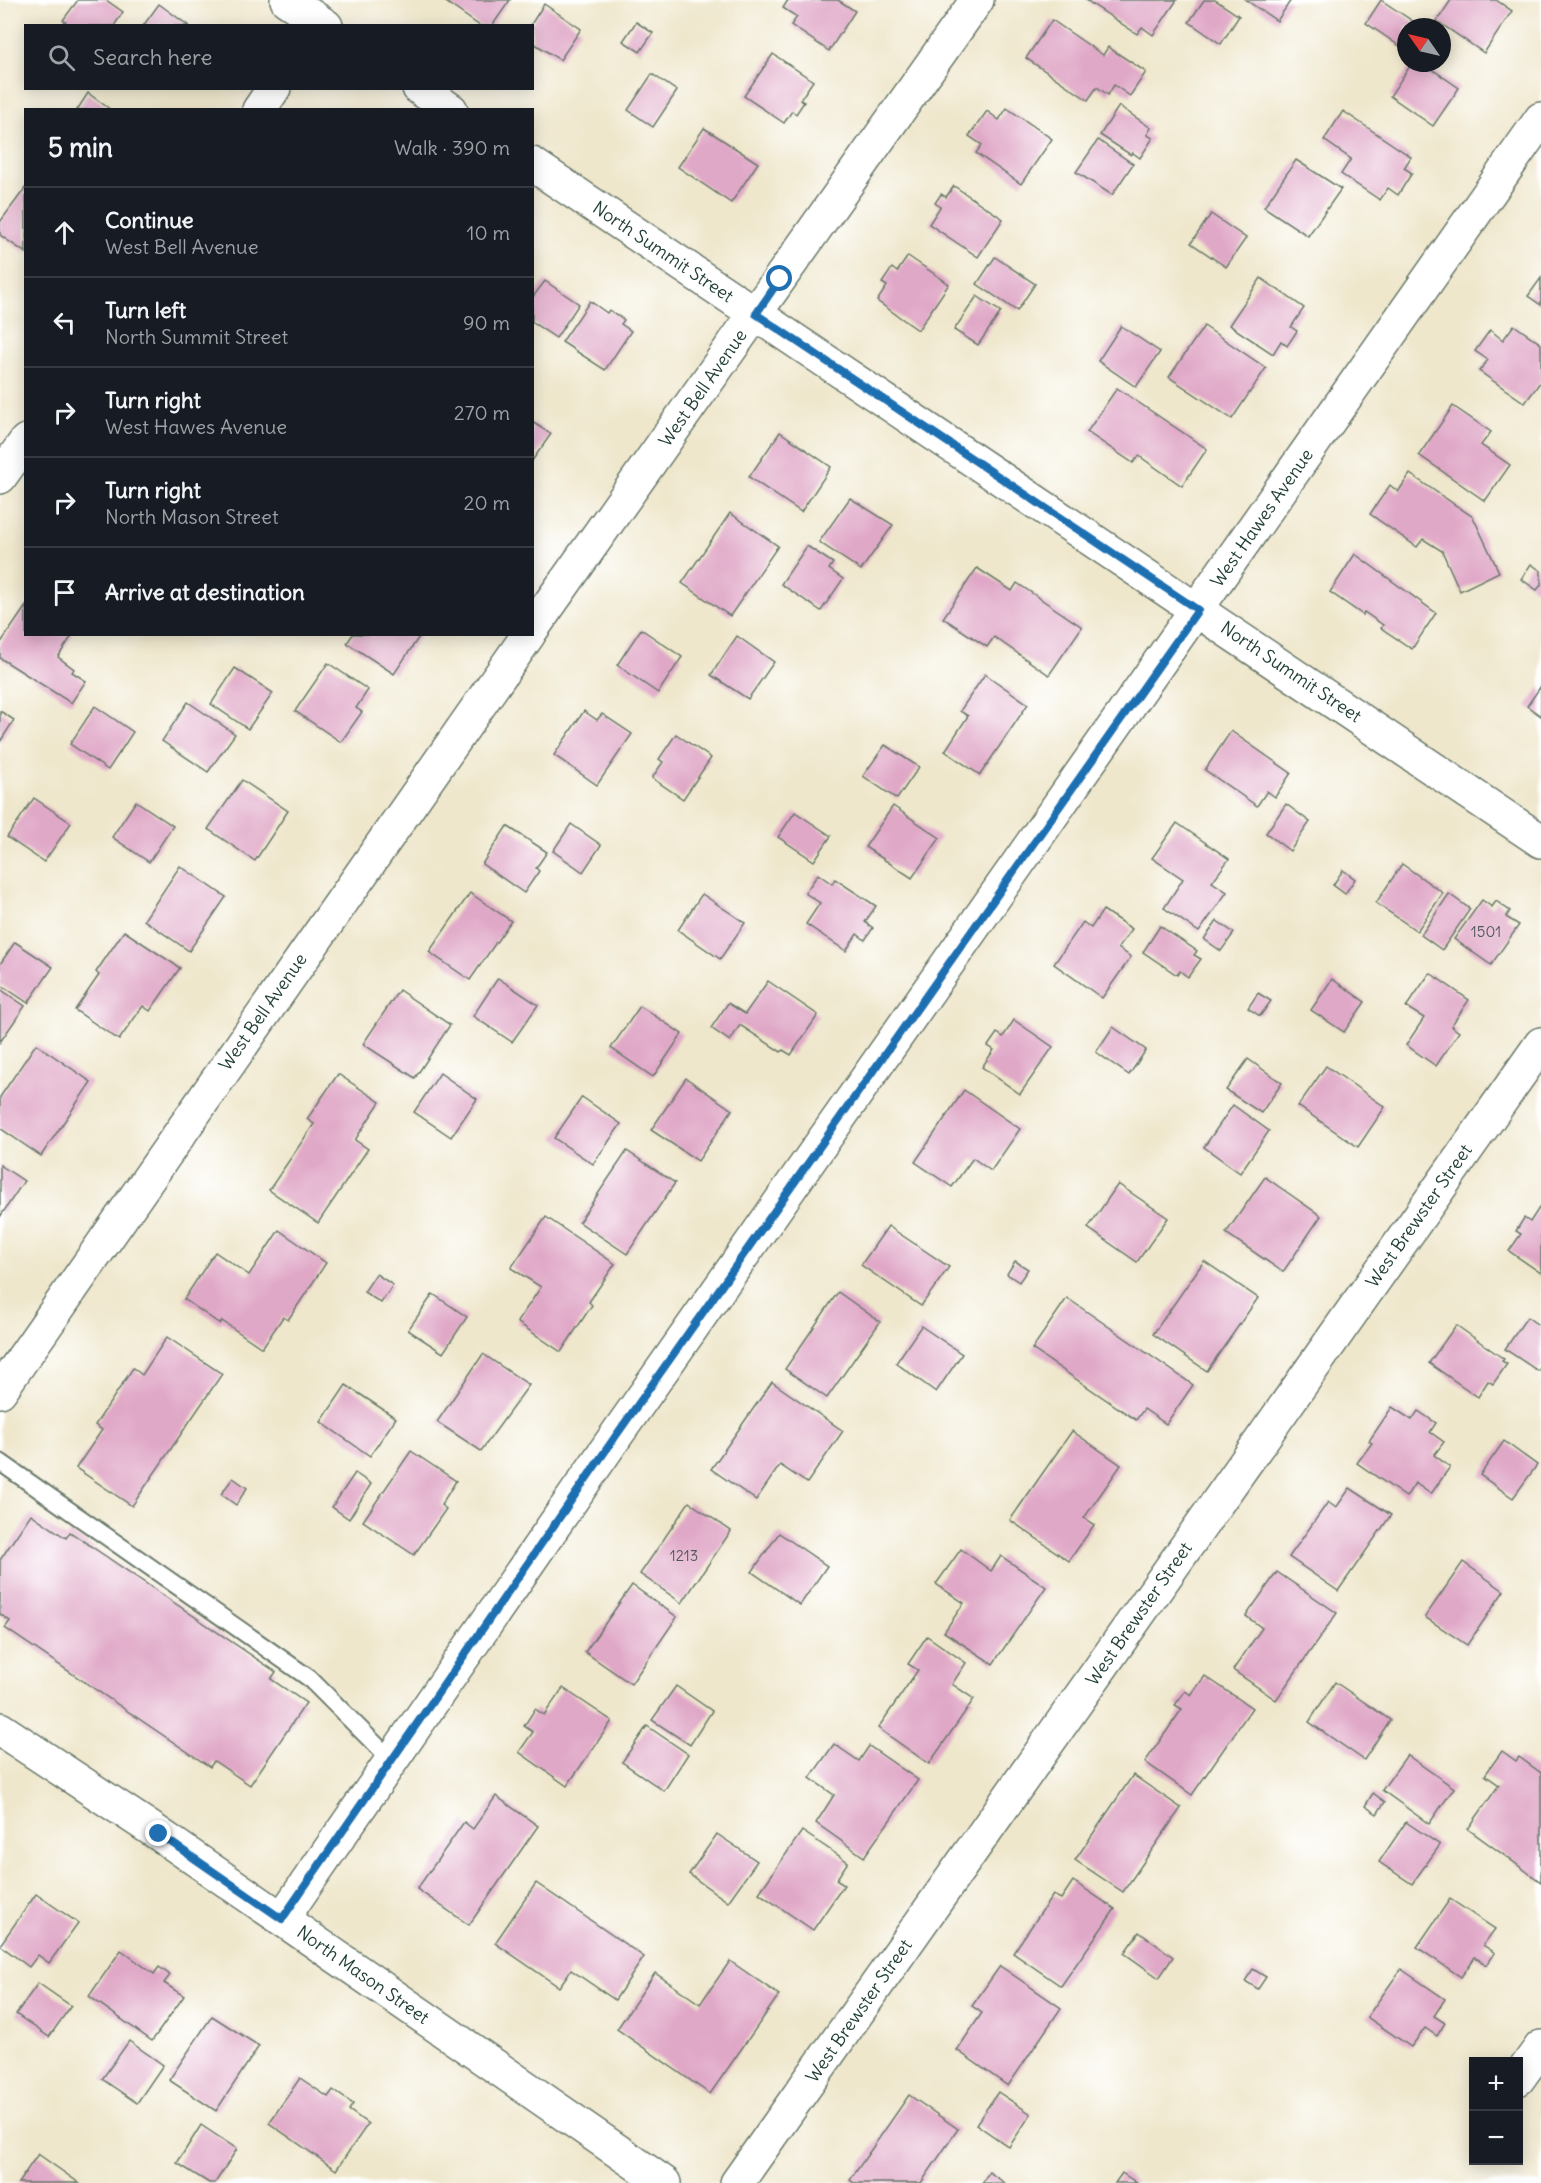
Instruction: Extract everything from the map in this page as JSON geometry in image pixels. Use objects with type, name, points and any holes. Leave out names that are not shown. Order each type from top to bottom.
[{"type":"street","points":[[287,0],[325,18]]},
{"type":"street","name":"West Bell Avenue","points":[[534,626],[977,0]]},
{"type":"street","points":[[260,108],[272,90]]},
{"type":"street","points":[[422,90],[448,108]]},
{"type":"street","name":"West Hawes Avenue","points":[[282,1919],[615,1437],[1541,120]]},
{"type":"street","name":"North Summit Street","points":[[534,166],[1541,841]]},
{"type":"street","points":[[0,477],[24,444]]},
{"type":"street","name":"West Bell Avenue","points":[[0,1391],[528,636]]},
{"type":"street","name":"West Brewster Street","points":[[737,2183],[1541,1044]]},
{"type":"street","name":"North Mason Street","points":[[0,1729],[159,1834],[664,2183]]},
{"type":"street","points":[[1523,2072],[1541,2047]]},
{"type":"lane","points":[[0,1462],[309,1678],[391,1760]]},
{"type":"building","points":[[78,0],[106,0],[123,12],[115,24],[68,24],[63,20]]},
{"type":"building","points":[[443,0],[510,0],[493,24],[477,24]]},
{"type":"building","points":[[788,0],[838,0],[855,11],[829,51],[791,25],[797,17],[783,8]]},
{"type":"building","points":[[1086,0],[1177,0],[1153,35],[1142,27],[1137,34]]},
{"type":"building","points":[[1204,0],[1215,0],[1239,16],[1221,44],[1189,22]]},
{"type":"building","points":[[1246,0],[1291,0],[1277,21]]},
{"type":"building","points":[[1381,0],[1408,18],[1397,18],[1397,44],[1366,23]]},
{"type":"building","points":[[1451,0],[1496,0],[1512,11],[1484,53],[1451,31],[1451,18],[1439,18]]},
{"type":"building","points":[[159,4],[186,24],[144,24]]},
{"type":"building","points":[[544,4],[581,29],[560,60],[534,43],[534,24],[531,24]]},
{"type":"building","points":[[1052,20],[1103,55],[1108,47],[1146,72],[1130,96],[1114,85],[1108,95],[1097,87],[1088,100],[1026,58]]},
{"type":"building","points":[[636,22],[653,33],[640,52],[623,41]]},
{"type":"building","points":[[773,54],[813,81],[800,100],[804,102],[796,114],[792,111],[784,123],[744,96]]},
{"type":"building","points":[[1406,72],[1436,72],[1459,88],[1433,126],[1390,96]]},
{"type":"building","points":[[652,74],[677,91],[653,127],[628,110]]},
{"type":"building","points":[[88,93],[108,108],[78,108]]},
{"type":"building","points":[[1119,106],[1151,128],[1147,135],[1153,138],[1140,158],[1133,153],[1131,155],[1100,135]]},
{"type":"building","points":[[1007,108],[1052,139],[1021,184],[976,153],[982,145],[969,136],[987,111],[999,120]]},
{"type":"building","points":[[1343,111],[1411,157],[1404,168],[1412,173],[1398,195],[1388,188],[1380,200],[1341,174],[1351,159],[1324,140]]},
{"type":"building","points":[[704,128],[758,163],[731,203],[678,167]]},
{"type":"building","points":[[1098,140],[1133,164],[1112,195],[1076,172]]},
{"type":"building","points":[[1296,160],[1341,189],[1308,236],[1264,207]]},
{"type":"building","points":[[954,186],[1003,219],[978,257],[929,224],[940,207],[935,203],[941,194],[946,197]]},
{"type":"building","points":[[24,190],[24,252],[0,235],[0,222]]},
{"type":"building","points":[[1211,214],[1246,238],[1226,267],[1191,243]]},
{"type":"building","points":[[908,256],[949,284],[918,330],[877,301],[887,286],[882,283],[892,268],[897,272]]},
{"type":"building","points":[[995,257],[1035,284],[1017,311],[977,284]]},
{"type":"building","points":[[1261,278],[1304,308],[1291,327],[1297,331],[1287,346],[1281,341],[1273,354],[1229,325]]},
{"type":"building","points":[[1541,278],[1541,305],[1528,296]]},
{"type":"building","points":[[545,281],[579,304],[556,338],[534,323],[534,295]]},
{"type":"building","points":[[977,296],[1001,312],[978,345],[954,330]]},
{"type":"building","points":[[590,301],[607,313],[609,310],[624,320],[621,324],[631,331],[605,370],[562,342]]},
{"type":"building","points":[[1514,325],[1541,344],[1541,381],[1525,403],[1479,371],[1488,360],[1475,351],[1490,330],[1503,340]]},
{"type":"building","points":[[1121,326],[1160,352],[1136,387],[1098,361]]},
{"type":"building","points":[[1204,326],[1266,368],[1232,419],[1169,377]]},
{"type":"building","points":[[1117,388],[1207,449],[1182,486],[1139,456],[1133,463],[1087,432]]},
{"type":"building","points":[[1453,406],[1491,432],[1481,445],[1510,465],[1485,501],[1419,455]]},
{"type":"building","points":[[534,423],[551,434],[534,458]]},
{"type":"building","points":[[780,432],[831,467],[801,512],[749,477]]},
{"type":"building","points":[[1410,474],[1473,517],[1499,572],[1460,591],[1442,551],[1423,539],[1417,547],[1370,514],[1390,485],[1398,492]]},
{"type":"building","points":[[850,498],[893,525],[861,570],[819,542]]},
{"type":"building","points":[[730,513],[778,546],[730,616],[682,583]]},
{"type":"building","points":[[807,546],[833,563],[829,569],[843,579],[821,611],[781,584]]},
{"type":"building","points":[[1355,554],[1436,613],[1412,649],[1381,628],[1383,625],[1364,612],[1363,615],[1330,592]]},
{"type":"building","points":[[1531,564],[1541,571],[1541,585],[1537,590],[1521,579]]},
{"type":"building","points":[[977,568],[1012,591],[1017,583],[1082,627],[1049,675],[994,637],[987,647],[943,618]]},
{"type":"building","points":[[24,609],[24,636],[72,636],[58,657],[74,669],[72,672],[86,681],[71,703],[0,658],[0,644]]},
{"type":"building","points":[[641,629],[682,657],[658,693],[617,665]]},
{"type":"building","points":[[352,636],[420,636],[394,674],[347,643]]},
{"type":"building","points":[[737,636],[774,662],[748,699],[711,675]]},
{"type":"building","points":[[328,663],[368,690],[356,708],[362,712],[341,742],[295,711]]},
{"type":"building","points":[[235,668],[273,693],[248,729],[211,704]]},
{"type":"building","points":[[985,674],[1028,704],[980,775],[945,751],[968,716],[960,711]]},
{"type":"building","points":[[1541,686],[1541,716],[1527,706]]},
{"type":"building","points":[[188,702],[235,734],[208,772],[162,741]]},
{"type":"building","points":[[95,706],[133,732],[108,770],[70,744]]},
{"type":"building","points":[[0,711],[14,720],[0,742]]},
{"type":"building","points":[[584,711],[597,720],[602,714],[632,734],[597,785],[554,755]]},
{"type":"building","points":[[1231,731],[1291,773],[1275,797],[1267,791],[1257,806],[1205,770]]},
{"type":"building","points":[[676,734],[711,758],[683,799],[652,778],[663,762],[659,759]]},
{"type":"building","points":[[885,745],[919,767],[897,799],[863,776]]},
{"type":"building","points":[[242,780],[288,811],[255,861],[208,829]]},
{"type":"building","points":[[34,798],[71,823],[44,862],[7,837]]},
{"type":"building","points":[[136,801],[173,826],[149,862],[112,837]]},
{"type":"building","points":[[1286,804],[1310,822],[1290,851],[1266,833]]},
{"type":"building","points":[[893,806],[940,838],[912,878],[865,847]]},
{"type":"building","points":[[795,812],[831,836],[814,861],[778,837]]},
{"type":"building","points":[[1177,823],[1229,859],[1212,882],[1227,892],[1199,932],[1164,908],[1183,879],[1152,858]]},
{"type":"building","points":[[571,824],[601,845],[583,872],[553,851]]},
{"type":"building","points":[[507,826],[547,852],[536,868],[539,871],[524,893],[482,864]]},
{"type":"building","points":[[1402,864],[1443,893],[1417,931],[1376,903]]},
{"type":"building","points":[[180,866],[226,897],[189,951],[144,920]]},
{"type":"building","points":[[1343,870],[1355,879],[1345,894],[1333,885]]},
{"type":"building","points":[[818,874],[832,884],[835,879],[876,906],[865,922],[873,928],[865,940],[857,934],[846,951],[806,924],[820,903],[805,893]]},
{"type":"building","points":[[470,893],[511,921],[470,980],[429,952]]},
{"type":"building","points":[[702,894],[745,923],[720,959],[678,930]]},
{"type":"building","points":[[1449,894],[1470,909],[1442,950],[1421,935]]},
{"type":"building","points":[[1482,900],[1492,907],[1496,901],[1510,911],[1506,917],[1519,925],[1491,965],[1454,939]]},
{"type":"building","points":[[1103,910],[1132,929],[1118,948],[1131,957],[1102,998],[1054,964],[1083,922],[1091,928]]},
{"type":"building","points":[[1217,921],[1234,933],[1221,951],[1204,939]]},
{"type":"building","points":[[1160,926],[1197,951],[1194,955],[1201,959],[1188,977],[1180,971],[1177,975],[1143,952]]},
{"type":"building","points":[[124,931],[180,968],[150,1011],[143,1006],[119,1040],[75,1010],[99,975],[96,972]]},
{"type":"building","points":[[15,942],[53,967],[28,1003],[0,984],[0,964]]},
{"type":"building","points":[[1430,973],[1469,1000],[1451,1026],[1459,1032],[1436,1066],[1406,1045],[1424,1018],[1406,1007]]},
{"type":"building","points":[[498,978],[538,1005],[512,1042],[473,1016]]},
{"type":"building","points":[[1332,979],[1365,1002],[1344,1032],[1311,1010]]},
{"type":"building","points":[[768,981],[818,1015],[791,1055],[783,1050],[781,1052],[740,1025],[730,1041],[711,1028],[728,1003],[745,1014]]},
{"type":"building","points":[[0,989],[25,1006],[0,1042]]},
{"type":"building","points":[[399,990],[450,1025],[415,1078],[363,1044]]},
{"type":"building","points":[[1258,993],[1271,1001],[1260,1016],[1248,1008]]},
{"type":"building","points":[[640,1006],[682,1034],[653,1077],[611,1048]]},
{"type":"building","points":[[1014,1020],[1053,1047],[1020,1094],[982,1067],[994,1050],[988,1046],[997,1033],[1003,1037]]},
{"type":"building","points":[[1113,1027],[1146,1050],[1129,1075],[1096,1052]]},
{"type":"building","points":[[36,1044],[91,1082],[41,1156],[0,1128],[0,1097]]},
{"type":"building","points":[[1248,1059],[1282,1083],[1261,1113],[1226,1090]]},
{"type":"building","points":[[1326,1066],[1385,1107],[1358,1147],[1298,1106]]},
{"type":"building","points":[[440,1073],[477,1099],[451,1137],[414,1112]]},
{"type":"building","points":[[338,1074],[380,1102],[355,1140],[368,1149],[318,1223],[269,1190],[314,1124],[307,1119]]},
{"type":"building","points":[[686,1078],[732,1110],[698,1161],[651,1130]]},
{"type":"building","points":[[964,1090],[1020,1129],[991,1171],[973,1158],[952,1187],[915,1162]]},
{"type":"building","points":[[582,1097],[621,1124],[593,1164],[554,1138]]},
{"type":"building","points":[[1233,1105],[1269,1131],[1240,1173],[1204,1147]]},
{"type":"building","points":[[627,1151],[675,1183],[627,1254],[579,1222]]},
{"type":"building","points":[[0,1165],[24,1181],[0,1217]]},
{"type":"building","points":[[1265,1177],[1321,1216],[1283,1272],[1226,1233]]},
{"type":"building","points":[[1118,1184],[1168,1218],[1137,1262],[1088,1228]]},
{"type":"building","points":[[1541,1205],[1541,1273],[1509,1251],[1521,1234],[1516,1231],[1524,1218],[1530,1222]]},
{"type":"building","points":[[546,1217],[615,1264],[589,1302],[592,1305],[561,1352],[517,1322],[541,1287],[511,1268]]},
{"type":"building","points":[[888,1226],[949,1267],[921,1306],[861,1265]]},
{"type":"building","points":[[279,1230],[326,1263],[288,1320],[283,1317],[262,1348],[222,1321],[220,1324],[184,1299],[215,1252],[249,1275]]},
{"type":"building","points":[[1015,1261],[1028,1269],[1019,1282],[1007,1274]]},
{"type":"building","points":[[1204,1261],[1258,1298],[1207,1371],[1153,1334]]},
{"type":"building","points":[[376,1274],[393,1285],[381,1303],[364,1292]]},
{"type":"building","points":[[838,1292],[880,1322],[827,1398],[785,1369]]},
{"type":"building","points":[[433,1294],[467,1317],[443,1353],[408,1330]]},
{"type":"building","points":[[1067,1298],[1193,1385],[1166,1424],[1144,1409],[1136,1420],[1032,1349]]},
{"type":"building","points":[[1527,1317],[1541,1327],[1541,1367],[1538,1371],[1505,1349]]},
{"type":"building","points":[[1456,1325],[1504,1359],[1502,1361],[1507,1364],[1493,1384],[1488,1381],[1478,1397],[1429,1363]]},
{"type":"building","points":[[921,1326],[962,1354],[936,1392],[896,1363]]},
{"type":"building","points":[[167,1337],[222,1374],[132,1506],[76,1468],[102,1430],[95,1425],[133,1368],[142,1375]]},
{"type":"building","points":[[483,1354],[529,1385],[481,1451],[437,1422]]},
{"type":"building","points":[[772,1382],[843,1431],[807,1483],[780,1465],[756,1500],[711,1469]]},
{"type":"building","points":[[346,1385],[396,1418],[370,1456],[321,1422]]},
{"type":"building","points":[[1392,1407],[1412,1420],[1418,1411],[1436,1423],[1430,1432],[1444,1442],[1434,1455],[1450,1467],[1431,1494],[1415,1483],[1406,1497],[1357,1463],[1372,1443],[1369,1441]]},
{"type":"building","points":[[1072,1431],[1121,1465],[1084,1518],[1094,1525],[1069,1561],[1010,1520]]},
{"type":"building","points":[[1504,1441],[1537,1465],[1513,1498],[1480,1475]]},
{"type":"building","points":[[411,1451],[456,1481],[441,1505],[446,1509],[414,1555],[363,1521]]},
{"type":"building","points":[[355,1473],[371,1484],[349,1519],[332,1507]]},
{"type":"building","points":[[233,1478],[247,1488],[236,1505],[221,1494]]},
{"type":"building","points":[[1350,1488],[1391,1515],[1338,1591],[1289,1557],[1328,1502],[1336,1508]]},
{"type":"building","points":[[689,1502],[731,1531],[682,1603],[640,1574]]},
{"type":"building","points":[[31,1514],[66,1538],[70,1532],[276,1672],[271,1679],[306,1703],[250,1785],[214,1761],[210,1767],[5,1628],[10,1621],[0,1614],[0,1560]]},
{"type":"building","points":[[779,1533],[827,1566],[800,1605],[752,1572]]},
{"type":"building","points":[[961,1549],[991,1571],[1001,1556],[1046,1587],[993,1664],[944,1632],[964,1603],[936,1584]]},
{"type":"building","points":[[1463,1562],[1504,1591],[1467,1645],[1425,1617]]},
{"type":"building","points":[[1277,1572],[1337,1613],[1276,1700],[1233,1670],[1262,1628],[1246,1616]]},
{"type":"building","points":[[632,1585],[677,1617],[631,1684],[585,1652]]},
{"type":"building","points":[[927,1636],[966,1663],[952,1684],[974,1699],[929,1764],[878,1728],[918,1670],[908,1664]]},
{"type":"building","points":[[1205,1676],[1252,1708],[1192,1795],[1145,1762],[1182,1709],[1175,1705],[1185,1691],[1191,1695]]},
{"type":"building","points":[[1335,1682],[1390,1720],[1364,1760],[1309,1722]]},
{"type":"building","points":[[676,1686],[712,1711],[690,1745],[652,1720]]},
{"type":"building","points":[[563,1688],[612,1721],[567,1786],[519,1752],[533,1732],[524,1726],[535,1709],[544,1715]]},
{"type":"building","points":[[647,1726],[688,1754],[664,1791],[622,1762]]},
{"type":"building","points":[[834,1744],[859,1761],[869,1746],[918,1780],[864,1857],[816,1823],[834,1795],[810,1778]]},
{"type":"building","points":[[1502,1751],[1516,1761],[1519,1757],[1541,1773],[1541,1882],[1468,1829],[1499,1785],[1485,1775]]},
{"type":"building","points":[[1407,1755],[1454,1788],[1429,1824],[1382,1790]]},
{"type":"building","points":[[1133,1775],[1181,1808],[1123,1892],[1075,1860]]},
{"type":"building","points":[[1373,1793],[1385,1802],[1377,1814],[1365,1806]]},
{"type":"building","points":[[496,1796],[538,1826],[469,1925],[417,1889],[464,1822],[473,1829]]},
{"type":"building","points":[[1406,1822],[1440,1845],[1412,1884],[1379,1862]]},
{"type":"building","points":[[802,1831],[848,1862],[836,1880],[844,1885],[813,1930],[759,1893]]},
{"type":"building","points":[[717,1834],[757,1861],[728,1902],[689,1874]]},
{"type":"building","points":[[1073,1881],[1115,1909],[1061,1986],[1013,1953],[1053,1895],[1061,1899]]},
{"type":"building","points":[[536,1883],[644,1957],[615,2000],[571,1970],[559,1987],[495,1943]]},
{"type":"building","points":[[36,1894],[78,1923],[49,1963],[38,1955],[29,1967],[0,1945]]},
{"type":"building","points":[[1450,1899],[1495,1929],[1483,1945],[1495,1953],[1487,1965],[1475,1957],[1461,1977],[1417,1947]]},
{"type":"building","points":[[1139,1932],[1173,1957],[1159,1978],[1124,1953]]},
{"type":"building","points":[[121,1950],[154,1974],[159,1967],[170,1975],[164,1983],[184,1996],[152,2041],[89,1996]]},
{"type":"building","points":[[730,1961],[779,1995],[710,2094],[617,2029],[655,1973],[700,2004]]},
{"type":"building","points":[[1000,1966],[1061,2008],[1008,2086],[957,2050],[982,2013],[972,2006]]},
{"type":"building","points":[[1253,1969],[1266,1977],[1258,1989],[1245,1981]]},
{"type":"building","points":[[1401,1969],[1445,1999],[1434,2016],[1445,2023],[1437,2036],[1425,2028],[1411,2047],[1367,2017]]},
{"type":"building","points":[[38,1983],[71,2006],[49,2037],[16,2014]]},
{"type":"building","points":[[212,2016],[259,2046],[216,2111],[169,2080]]},
{"type":"building","points":[[129,2041],[163,2065],[137,2103],[102,2079]]},
{"type":"building","points":[[300,2078],[328,2097],[333,2090],[353,2104],[349,2110],[368,2124],[336,2170],[269,2123]]},
{"type":"building","points":[[998,2092],[1031,2114],[1009,2147],[976,2124]]},
{"type":"building","points":[[909,2095],[958,2129],[921,2183],[854,2183],[850,2180]]},
{"type":"building","points":[[201,2125],[237,2149],[215,2183],[209,2183],[177,2163]]},
{"type":"building","points":[[38,2154],[79,2183],[18,2183]]},
{"type":"building","points":[[989,2172],[1005,2183],[982,2183]]},
{"type":"building","points":[[1122,2173],[1137,2183],[1115,2183]]},
{"type":"route","points":[[159,1834],[282,1919],[615,1437],[1198,610],[756,314],[780,279]]}]
